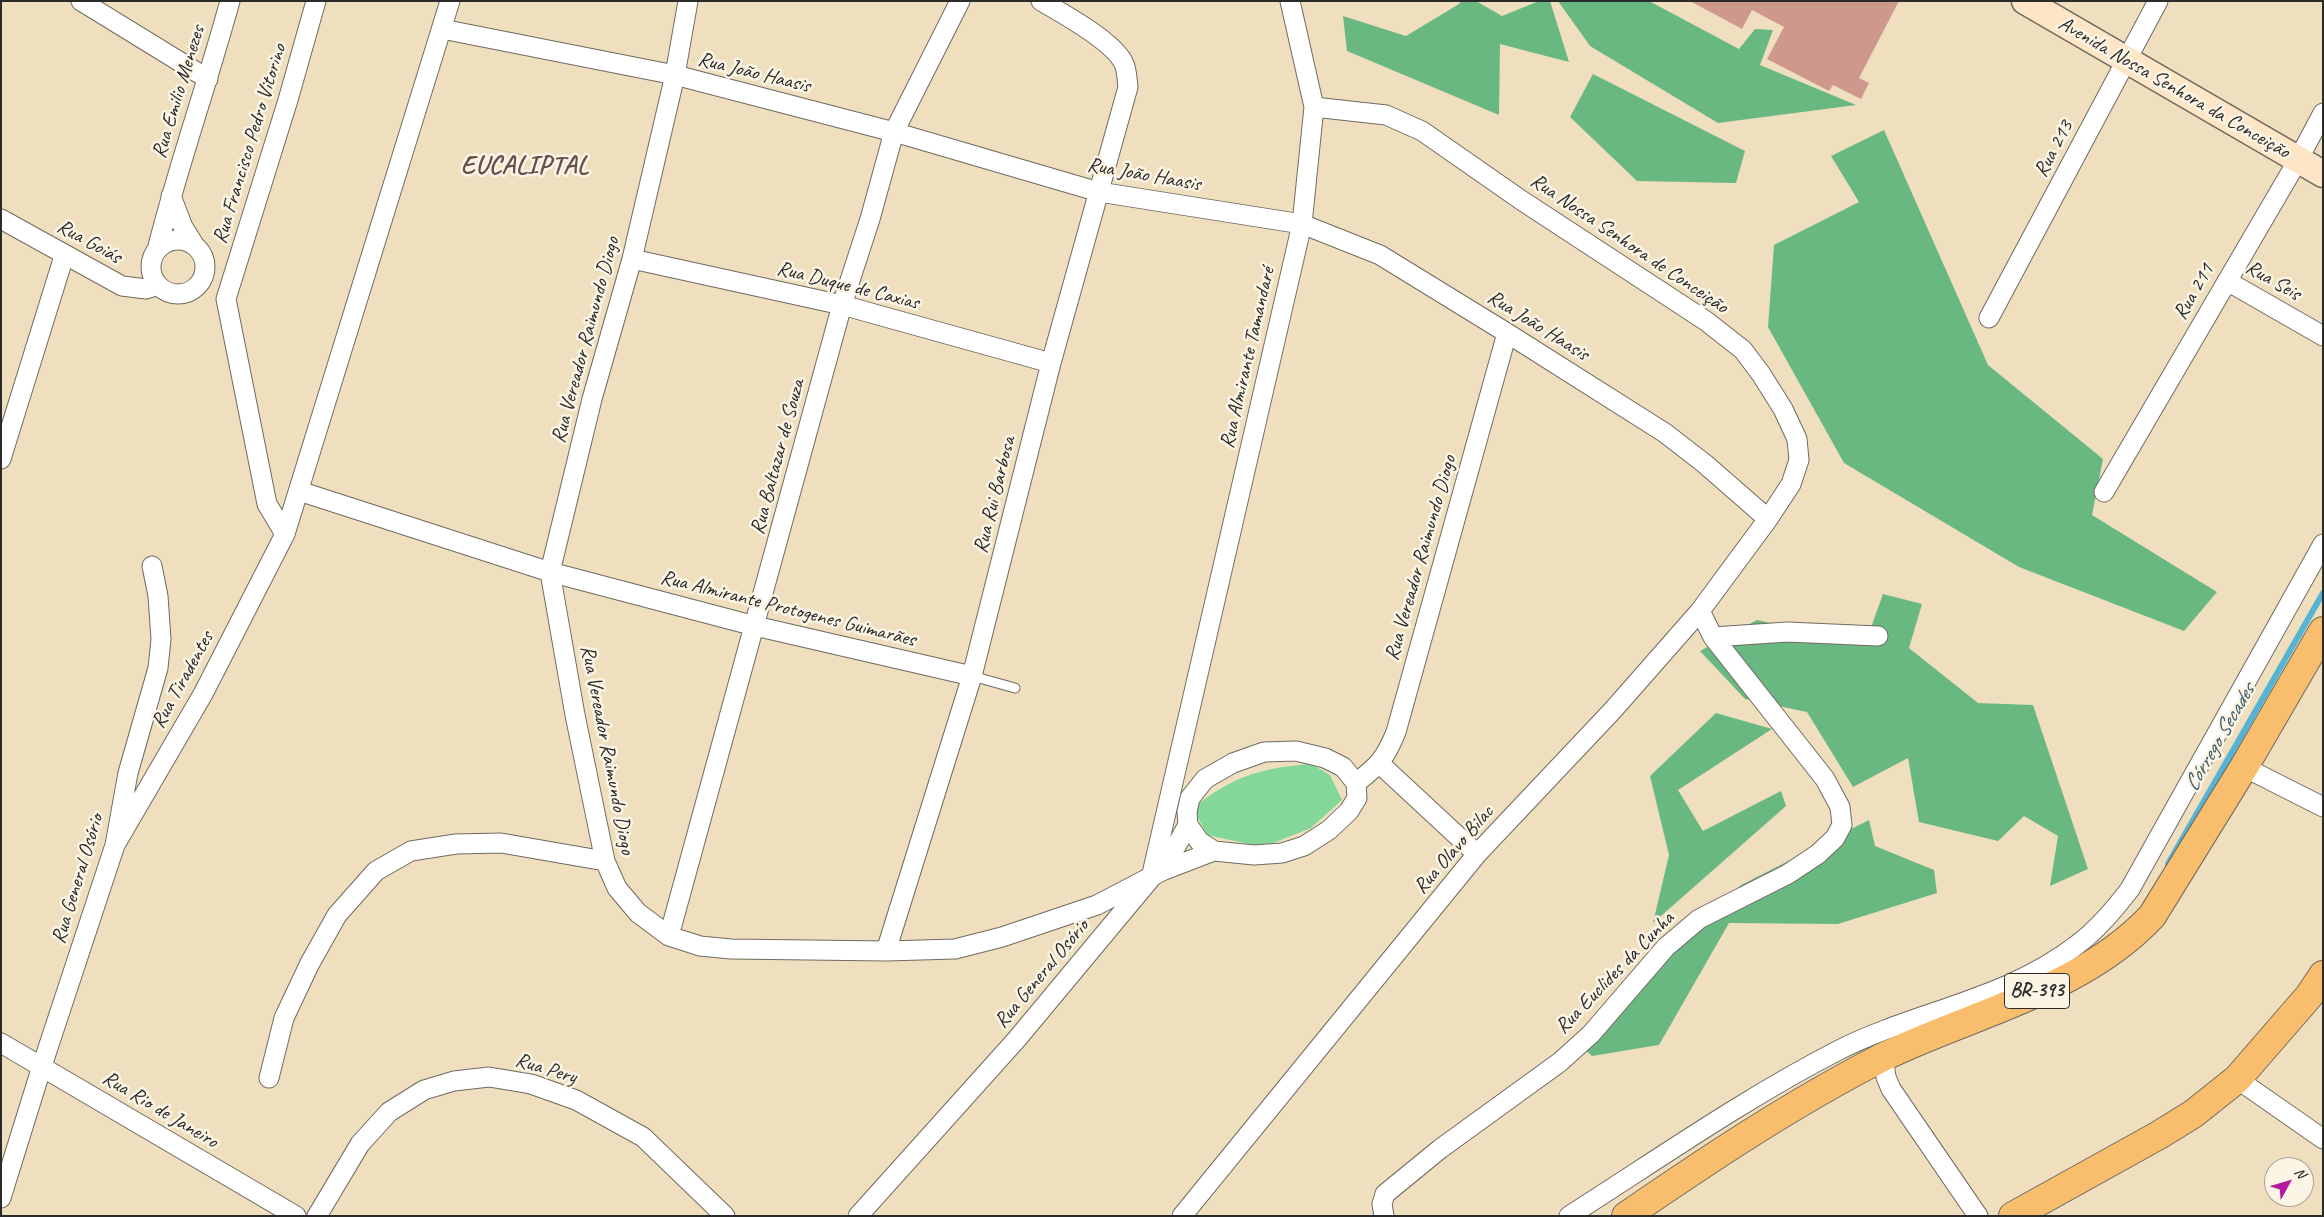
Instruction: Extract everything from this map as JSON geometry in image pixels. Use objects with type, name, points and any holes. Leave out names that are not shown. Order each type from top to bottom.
[{"type":"main road","name":"BR-393","points":[[1626,1216],[1740,1138],[1884,1057],[2046,987],[2101,960],[2136,933],[2152,916],[2244,767],[2323,631]]},
{"type":"main road","points":[[2013,1216],[2159,1135],[2193,1114],[2238,1079],[2309,996],[2323,975]]},
{"type":"street","points":[[81,1],[208,79]]},
{"type":"street","name":"Rua Emilio Menezes","points":[[157,250],[171,196],[208,79],[230,1]]},
{"type":"street","name":"Rua Francisco Pedro Vitorino","points":[[226,299],[288,100],[316,1]]},
{"type":"street","points":[[442,29],[450,1]]},
{"type":"street","name":"Rua Vereador Raimundo Diogo","points":[[688,1],[675,76],[632,259],[592,398],[550,572],[575,715],[604,861],[617,888],[638,913],[669,936],[700,946],[731,948],[886,951],[955,948],[1002,937],[1097,905],[1157,875],[1214,851],[1254,855],[1282,853],[1304,846],[1329,830],[1349,811],[1357,798],[1356,783],[1380,764],[1388,752],[1396,732],[1508,333]]},
{"type":"street","name":"Rua Baltazar de Souza","points":[[669,936],[842,305],[870,219],[894,132],[960,1]]},
{"type":"street","name":"Rua Almirante Tamandaré","points":[[1186,721],[1230,541],[1302,224],[1314,107],[1290,1]]},
{"type":"street","name":"Avenida Nossa Senhora da Conceição","points":[[2025,1],[2126,62],[2323,174]]},
{"type":"street","name":"Rua 213","points":[[1989,318],[2158,1]]},
{"type":"street","name":"Rua Rui Barbosa","points":[[886,951],[972,676],[1051,363],[1128,87],[1124,64],[1114,50],[1052,4]]},
{"type":"street","name":"Rua João Haasis","points":[[442,29],[675,76],[894,132],[1099,192],[1302,224],[1380,255],[1508,333],[1665,433],[1705,464],[1768,520]]},
{"type":"street","name":"Rua Tiradentes","points":[[116,845],[203,694],[285,534],[442,29]]},
{"type":"street","name":"Rua Nossa Senhora de Conceição","points":[[1314,107],[1386,114],[1422,131],[1521,200],[1706,321],[1743,350],[1761,374],[1797,439],[1799,460],[1791,484],[1768,520]]},
{"type":"street","name":"Rua 211","points":[[2104,492],[2298,160],[2323,113]]},
{"type":"street","points":[[171,196],[177,215],[196,246],[204,260],[203,277],[193,289],[178,294],[167,292],[158,286],[151,268],[157,250],[165,243],[175,240],[186,241],[196,246]]},
{"type":"street","name":"Rua Goiás","points":[[1,219],[64,256],[122,286],[146,290],[158,286]]},
{"type":"street","points":[[1,459],[64,256]]},
{"type":"street","name":"Rua Duque de Caxias","points":[[632,259],[842,305],[1051,363]]},
{"type":"street","points":[[203,277],[226,299],[267,504],[285,534]]},
{"type":"street","name":"Rua Seis","points":[[2227,281],[2323,336]]},
{"type":"street","name":"Rua Almirante Protogenes Guimarães","points":[[299,491],[550,572],[755,626],[972,676]]},
{"type":"street","name":"Rua Olavo Bilac","points":[[1182,1216],[1477,854],[1613,710],[1700,611],[1768,520]]},
{"type":"street","points":[[1569,1216],[1782,1081],[1837,1051],[1872,1035],[2008,986],[2039,970],[2085,938],[2106,919],[2130,889],[2323,544]]},
{"type":"street","name":"Rua General Osório","points":[[1,1198],[42,1066],[116,845],[128,773],[158,668],[161,639],[158,596],[152,566]]},
{"type":"street","name":"Rua Euclides da Cunha","points":[[1384,1216],[1382,1204],[1385,1194],[1440,1149],[1560,1062],[1591,1034],[1666,947],[1699,919],[1788,874],[1818,854],[1835,838],[1842,825],[1840,807],[1825,779],[1713,637],[1700,611]]},
{"type":"street","points":[[1713,637],[1787,632],[1878,636]]},
{"type":"street","name":"Rua General Osório","points":[[858,1216],[1017,1039],[1157,875],[1186,721]]},
{"type":"street","points":[[1214,851],[1199,841],[1188,825],[1187,812],[1190,798],[1205,779],[1233,763],[1264,752],[1296,751],[1325,758],[1343,767],[1356,783]]},
{"type":"street","points":[[1380,764],[1477,854]]},
{"type":"street","points":[[2244,767],[2323,807]]},
{"type":"street","points":[[1157,875],[1188,825]]},
{"type":"street","points":[[269,1078],[284,1018],[310,964],[337,915],[376,871],[411,851],[456,844],[501,843],[604,861]]},
{"type":"street","name":"Rua Rio de Janeiro","points":[[1,1043],[296,1216]]},
{"type":"street","points":[[1884,1057],[1886,1077],[1891,1089],[1978,1216]]},
{"type":"street","name":"Rua Pery","points":[[317,1216],[360,1144],[389,1112],[424,1090],[454,1081],[489,1078],[531,1084],[576,1100],[643,1137],[725,1216]]},
{"type":"street","points":[[2238,1079],[2323,1139]]},
{"type":"lane","name":"Rua Almirante Protogenes Guimarães","points":[[972,676],[1015,688]]},
{"type":"green space","points":[[1461,1],[1476,1],[1502,16],[1539,1],[1550,1],[1569,62],[1500,44],[1499,115],[1347,51],[1343,16],[1406,36]]},
{"type":"green space","points":[[1558,1],[1649,1],[1739,49],[1755,29],[1773,30],[1760,65],[1856,105],[1718,123],[1590,46]]},
{"type":"green space","points":[[1593,74],[1745,151],[1736,183],[1637,181],[1570,117]]},
{"type":"green space","points":[[1884,130],[1988,365],[2103,459],[2092,515],[2217,592],[2184,631],[2019,567],[1844,463],[1768,327],[1774,245],[1859,202],[1831,156]]},
{"type":"green space","points":[[1883,594],[1922,604],[1909,648],[1978,703],[2033,705],[2088,869],[2050,886],[2058,836],[2024,816],[1998,841],[1919,822],[1908,758],[1853,787],[1807,712],[1745,699],[1700,651],[1757,620],[1865,644]]},
{"type":"green space","points":[[1716,713],[1772,729],[1678,790],[1703,831],[1781,791],[1786,806],[1653,923],[1669,855],[1650,776]]},
{"type":"green space","points":[[1311,764],[1330,775],[1342,800],[1311,828],[1263,847],[1207,835],[1193,808],[1221,788],[1248,776],[1277,768]]},
{"type":"green space","points":[[1869,820],[1875,846],[1934,870],[1937,893],[1838,924],[1729,923],[1659,1045],[1592,1056],[1581,1046],[1671,944],[1741,885]]},
{"type":"building","points":[[1690,1],[1899,1],[1859,78],[1869,83],[1861,99],[1833,85],[1829,91],[1767,59],[1784,27],[1752,10],[1742,29]]},
{"type":"waterway","name":"Córrego Secades","points":[[2168,864],[2323,593]]},
{"type":"district","name":"EUCALIPTAL","points":[[525,166]]}]
